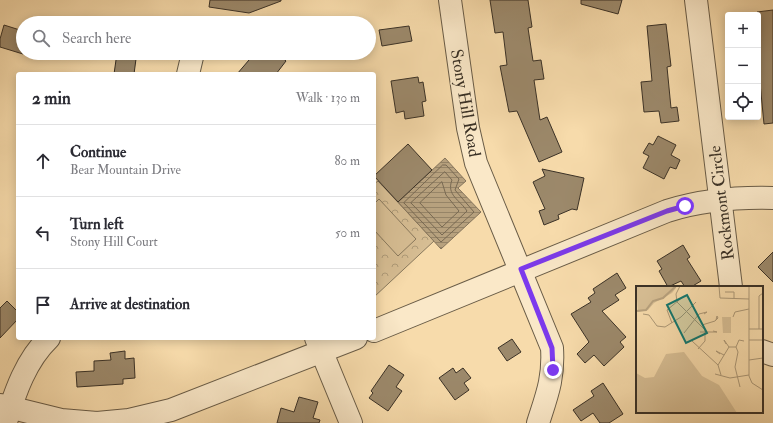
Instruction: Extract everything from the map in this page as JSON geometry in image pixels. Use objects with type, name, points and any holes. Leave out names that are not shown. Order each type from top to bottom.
[{"type":"street","name":"Stony Hill Road","points":[[450,0],[468,128],[476,164],[521,269],[552,348],[553,370],[538,423]]},
{"type":"street","name":"Rockmont Circle","points":[[696,0],[731,286]]},
{"type":"street","points":[[188,72],[191,60]]},
{"type":"street","points":[[376,329],[667,211],[685,206],[737,198],[773,198]]},
{"type":"street","points":[[47,340],[40,346],[22,376],[5,412],[61,420],[97,423],[172,417],[318,345],[345,340]]},
{"type":"street","points":[[318,345],[351,423]]},
{"type":"street","points":[[763,351],[773,355]]},
{"type":"green space","points":[[378,181],[434,241],[376,295],[376,182]]},
{"type":"green space","points":[[379,199],[416,239],[398,256],[376,232],[376,202]]},
{"type":"water","points":[[445,158],[466,181],[458,188],[481,212],[441,249],[398,202]]},
{"type":"building","points":[[210,0],[281,1],[249,13],[209,7]]},
{"type":"building","points":[[490,0],[528,0],[532,27],[528,28],[533,61],[541,60],[544,79],[534,80],[540,120],[547,117],[562,152],[539,162],[517,111],[509,112],[500,66],[507,65],[503,32],[495,33]]},
{"type":"building","points":[[581,0],[622,0],[618,14],[581,4]]},
{"type":"building","points":[[773,10],[773,123],[764,124],[761,93],[761,12],[757,12]]},
{"type":"building","points":[[666,24],[671,66],[667,67],[671,108],[677,107],[679,121],[661,123],[659,111],[644,112],[641,82],[652,81],[647,26]]},
{"type":"building","points":[[4,25],[16,29],[16,52],[0,47],[0,39]]},
{"type":"building","points":[[409,26],[412,41],[382,46],[379,30]]},
{"type":"building","points":[[116,60],[136,60],[134,72],[114,72]]},
{"type":"building","points":[[249,60],[286,61],[278,72],[239,72]]},
{"type":"building","points":[[418,77],[419,83],[423,82],[426,101],[422,102],[424,116],[405,119],[404,111],[396,113],[391,81]]},
{"type":"building","points":[[658,136],[676,145],[671,155],[680,160],[676,169],[670,167],[664,179],[643,168],[649,156],[643,153],[649,143],[653,145]]},
{"type":"building","points":[[408,144],[432,170],[398,202],[376,178],[376,174]]},
{"type":"building","points":[[542,169],[584,178],[577,210],[572,209],[558,215],[559,219],[544,225],[539,211],[545,209],[533,182],[545,176]]},
{"type":"building","points":[[683,245],[690,257],[687,259],[701,281],[693,286],[684,286],[681,281],[667,286],[659,271],[662,269],[657,261]]},
{"type":"building","points":[[773,252],[773,282],[758,267]]},
{"type":"building","points":[[617,273],[626,288],[615,295],[619,300],[602,311],[626,337],[620,342],[624,347],[604,366],[594,355],[585,363],[577,354],[589,342],[571,314],[591,302],[588,298],[595,293],[593,289]]},
{"type":"building","points":[[7,301],[16,310],[16,321],[0,338],[0,308]]},
{"type":"building","points":[[512,339],[521,352],[507,361],[498,348]]},
{"type":"building","points":[[125,351],[125,359],[134,358],[135,378],[123,379],[123,384],[77,387],[76,372],[94,371],[94,361],[111,360],[110,353]]},
{"type":"building","points":[[389,365],[404,375],[396,387],[402,391],[388,411],[369,398],[373,393],[371,391]]},
{"type":"building","points":[[453,368],[456,373],[463,368],[471,378],[464,383],[469,390],[455,400],[439,378]]},
{"type":"building","points":[[603,383],[623,414],[609,423],[600,423],[593,413],[581,421],[573,410],[594,396],[591,391]]},
{"type":"building","points":[[299,397],[318,402],[313,418],[320,420],[319,423],[277,423],[281,408],[294,412]]},
{"type":"route","points":[[553,370],[552,348],[521,269],[667,211],[685,206]]}]
